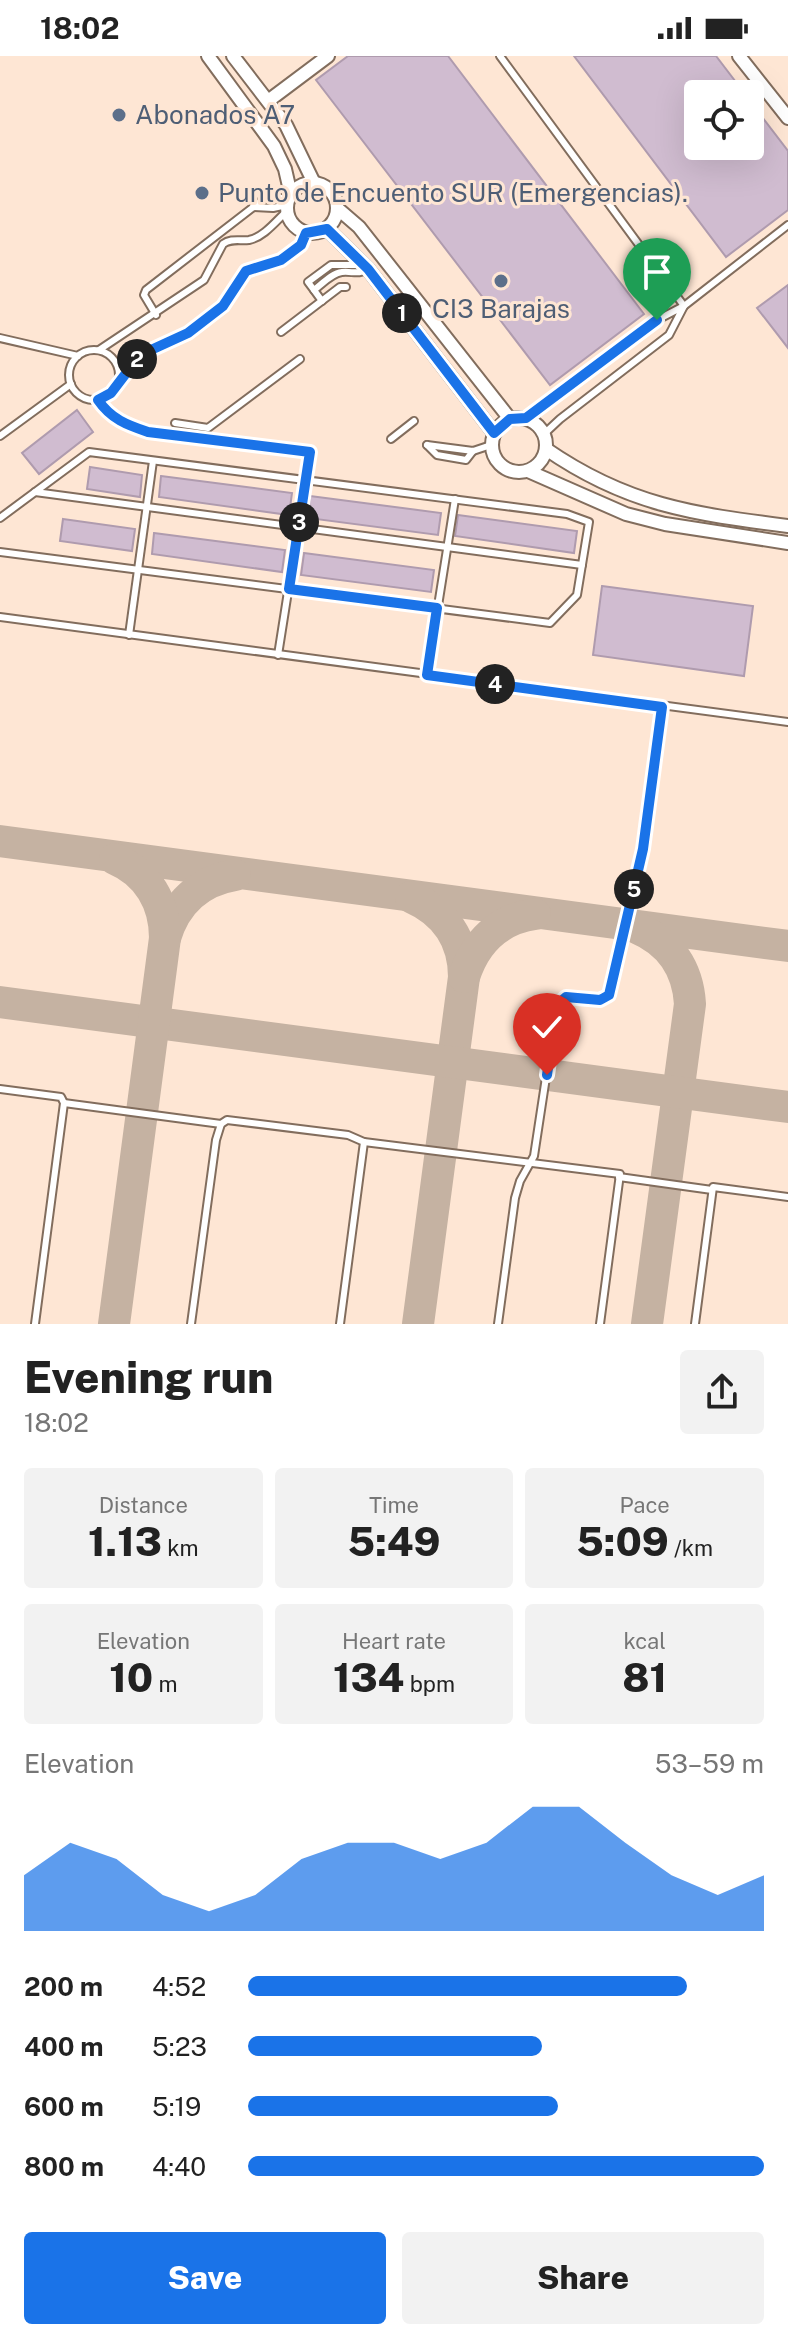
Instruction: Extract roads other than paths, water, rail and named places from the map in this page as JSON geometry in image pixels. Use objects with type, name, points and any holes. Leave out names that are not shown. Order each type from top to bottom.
[{"type":"street","points":[[208,56],[274,146],[285,169],[288,203],[290,221],[306,233],[327,229],[335,220],[337,208],[334,196],[326,187],[314,183],[297,188],[288,203]]},
{"type":"street","points":[[233,56],[286,125],[314,183]]},
{"type":"street","points":[[268,101],[328,56]]},
{"type":"street","points":[[739,56],[788,118]]},
{"type":"street","points":[[337,208],[359,227],[510,419]]},
{"type":"street","points":[[327,229],[366,267],[493,439],[494,457],[508,471],[528,471],[596,503],[639,517],[698,530],[788,543]]},
{"type":"street","points":[[493,439],[510,419],[526,418],[537,425],[544,434],[546,449],[542,459],[528,471]]},
{"type":"street","points":[[546,449],[612,489],[647,501],[720,517],[788,526]]},
{"type":"lane","points":[[500,56],[684,306]]},
{"type":"lane","points":[[156,315],[144,295],[146,290],[274,194],[288,203]]},
{"type":"lane","points":[[253,207],[273,208],[288,203]]},
{"type":"lane","points":[[278,655],[310,452],[148,432],[125,424],[107,413],[98,400],[82,396],[71,384],[70,369],[84,352],[99,350],[156,315],[204,280],[223,244],[228,240],[251,239],[262,234],[288,203]]},
{"type":"lane","points":[[526,418],[657,320],[684,306],[788,225]]},
{"type":"lane","points":[[98,400],[111,393],[140,355],[188,333],[223,306],[246,271],[281,260],[301,245],[306,233]]},
{"type":"lane","points":[[322,301],[308,282],[331,265],[366,267]]},
{"type":"lane","points":[[281,332],[340,287],[346,287]]},
{"type":"lane","points":[[544,434],[669,335],[684,306]]},
{"type":"lane","points":[[0,338],[78,356]]},
{"type":"lane","points":[[99,350],[113,358],[119,381]]},
{"type":"lane","points":[[175,423],[208,428],[300,359]]},
{"type":"lane","points":[[0,436],[71,384]]},
{"type":"lane","points":[[391,439],[414,421]]},
{"type":"lane","points":[[473,451],[427,445],[437,455],[466,460],[473,451],[493,439]]},
{"type":"lane","points":[[0,518],[89,452],[567,514],[589,522],[577,595],[550,623],[0,552]]},
{"type":"lane","points":[[129,635],[153,461]]},
{"type":"lane","points":[[35,492],[582,565]]},
{"type":"lane","points":[[427,675],[455,499]]},
{"type":"lane","points":[[0,617],[788,722]]},
{"type":"lane","points":[[498,1324],[515,1198],[537,1142],[557,1005],[566,997],[600,1000],[609,995],[643,849],[662,707]]},
{"type":"lane","points":[[0,1089],[61,1097],[64,1103],[35,1324]]},
{"type":"lane","points":[[64,1103],[221,1124]]},
{"type":"lane","points":[[191,1324],[216,1140],[221,1124],[227,1120],[348,1135],[364,1142],[529,1164],[542,1163],[712,1190],[713,1187],[788,1197]]},
{"type":"lane","points":[[340,1324],[364,1142]]},
{"type":"lane","points":[[600,1324],[620,1176]]},
{"type":"lane","points":[[695,1324],[712,1190]]},
{"type":"place","name":"Abonados A7","points":[[119,115]]},
{"type":"place","name":"Punto de Encuento SUR (Emergencias).","points":[[202,193]]},
{"type":"place","name":"CI3 Barajas","points":[[501,281]]}]
